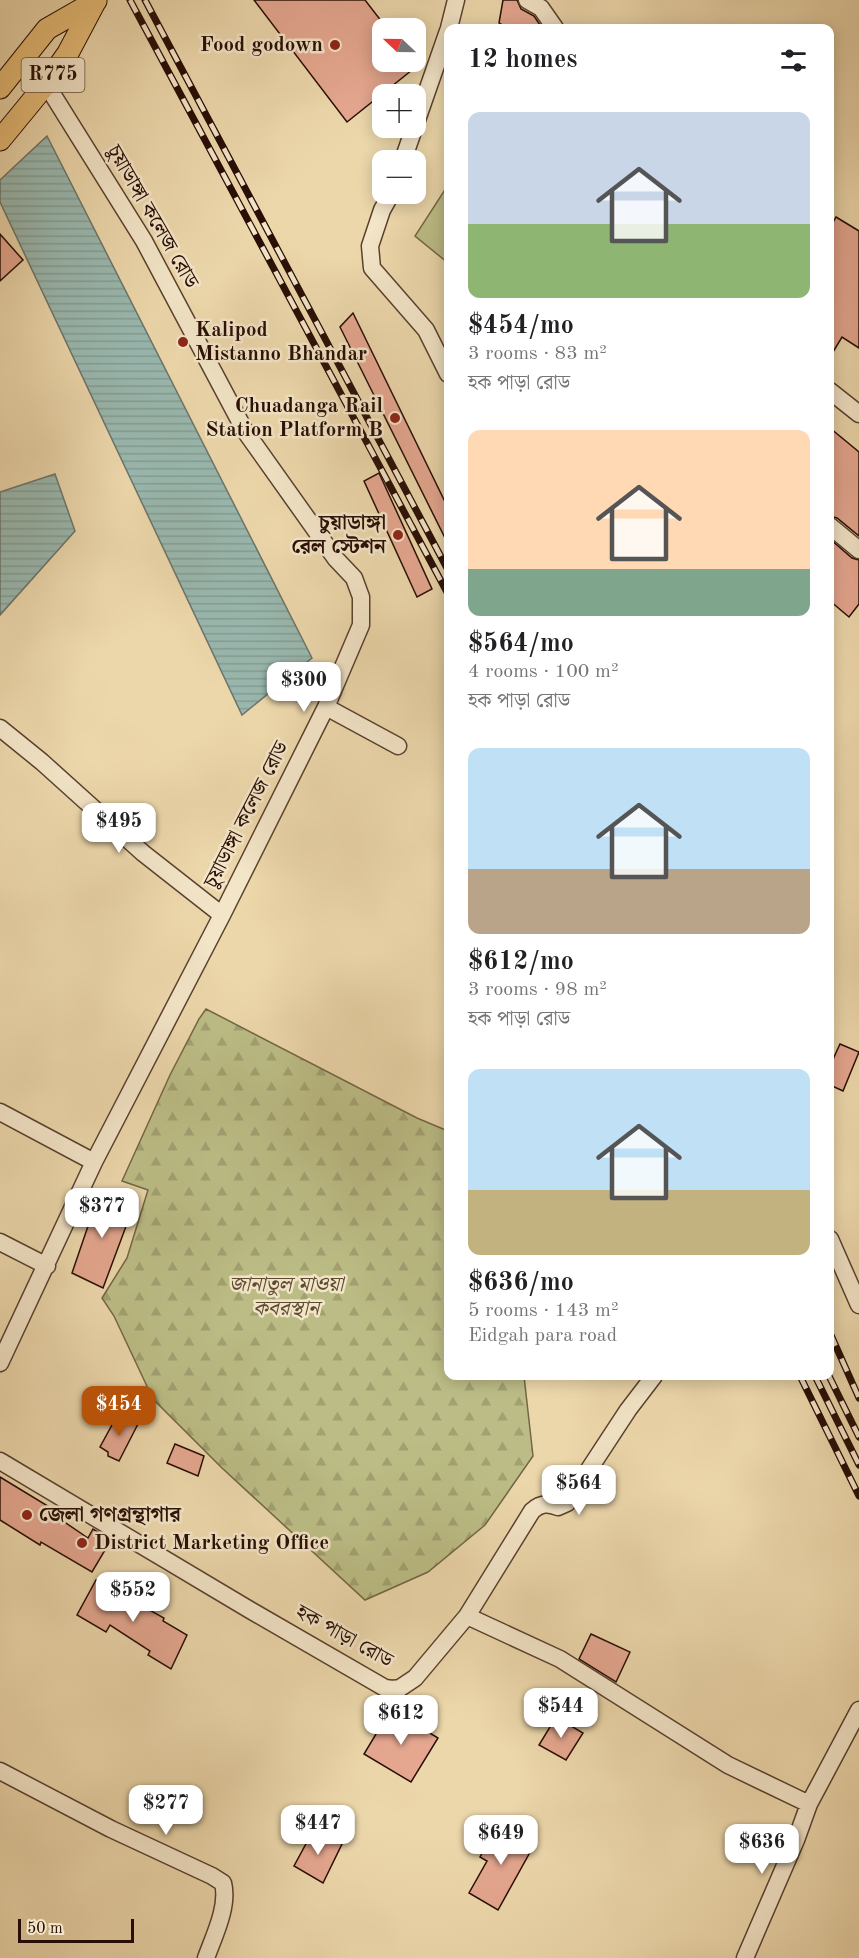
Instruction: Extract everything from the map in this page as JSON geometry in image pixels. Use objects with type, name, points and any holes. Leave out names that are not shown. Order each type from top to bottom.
[{"type":"main road","name":"R775","points":[[0,141],[68,53],[96,1]]},
{"type":"main road","name":"R775","points":[[0,88],[46,29],[96,1]]},
{"type":"street","points":[[450,24],[456,0]]},
{"type":"street","points":[[527,0],[541,8],[552,24]]},
{"type":"street","points":[[407,150],[444,44]]},
{"type":"street","name":"চুয়াডাঙ্গা কলেজ রোড","points":[[0,1363],[94,1162],[222,915],[326,707],[361,625],[361,597],[354,578],[336,560],[245,432],[144,241],[46,84]]},
{"type":"street","points":[[385,204],[370,246],[372,268],[426,330],[444,366]]},
{"type":"street","points":[[834,394],[859,414]]},
{"type":"street","points":[[834,529],[859,550]]},
{"type":"street","points":[[326,707],[398,746]]},
{"type":"street","points":[[0,728],[42,762],[143,853],[222,915]]},
{"type":"street","points":[[0,1112],[94,1162]]},
{"type":"street","points":[[0,1242],[47,1266]]},
{"type":"street","points":[[834,1248],[859,1305]]},
{"type":"street","name":"হক পাড়া রোড","points":[[0,1461],[250,1610],[385,1688],[393,1689],[400,1688],[415,1678],[466,1616],[532,1510],[543,1504],[558,1507],[567,1503],[628,1410],[651,1380]]},
{"type":"street","points":[[466,1616],[560,1659],[728,1765],[809,1804]]},
{"type":"street","points":[[745,1958],[796,1840],[809,1804],[859,1710]]},
{"type":"street","points":[[0,1771],[111,1829],[223,1883],[226,1894],[224,1906],[206,1958]]},
{"type":"green space","points":[[444,191],[444,260],[415,236]]},
{"type":"green space","name":"জানাতুল মাওয়া কবরস্থান","points":[[206,1009],[417,1118],[444,1129],[444,1380],[524,1380],[533,1456],[485,1525],[428,1572],[365,1600],[222,1468],[153,1399],[114,1316],[102,1298],[127,1258],[148,1190],[122,1181],[170,1075]]},
{"type":"water","points":[[47,136],[312,658],[242,715],[0,202],[0,180]]},
{"type":"water","points":[[55,474],[75,531],[0,615],[0,492]]},
{"type":"building","name":"Food godown","points":[[254,0],[365,0],[379,18],[372,18],[372,72],[410,72],[394,84],[372,84],[372,102],[347,122]]},
{"type":"building","points":[[503,0],[517,0],[521,9],[534,16],[539,24],[501,24]]},
{"type":"building","points":[[836,217],[859,231],[859,348],[842,337],[834,350],[834,221]]},
{"type":"building","points":[[0,234],[23,260],[0,281]]},
{"type":"building","name":"Chuadanga Rail Station Platform B","points":[[353,313],[444,500],[444,536],[340,327]]},
{"type":"building","points":[[834,431],[859,452],[859,536],[834,517]]},
{"type":"building","name":"চুয়াডাঙ্গা রেল স্টেশন","points":[[379,473],[432,589],[417,597],[364,481]]},
{"type":"building","points":[[834,542],[852,558],[859,560],[859,604],[849,617],[834,604]]},
{"type":"building","points":[[840,1044],[859,1052],[843,1091],[834,1087],[834,1057]]},
{"type":"building","points":[[100,1191],[134,1205],[103,1288],[72,1273]]},
{"type":"building","points":[[118,1414],[139,1422],[119,1461],[108,1456],[108,1452],[100,1447]]},
{"type":"building","points":[[175,1444],[204,1456],[198,1476],[167,1463]]},
{"type":"building","points":[[0,1477],[56,1511],[54,1515],[88,1538],[93,1529],[111,1540],[92,1572],[41,1542],[40,1545],[0,1520]]},
{"type":"building","points":[[96,1580],[164,1618],[163,1621],[187,1635],[171,1669],[148,1655],[150,1651],[110,1625],[106,1632],[77,1615]]},
{"type":"building","points":[[591,1634],[630,1652],[616,1682],[579,1659]]},
{"type":"building","points":[[391,1709],[438,1738],[411,1782],[364,1754]]},
{"type":"building","points":[[556,1717],[583,1733],[566,1760],[539,1745]]},
{"type":"building","points":[[498,1825],[534,1845],[498,1910],[469,1893],[487,1861],[480,1857]]},
{"type":"building","points":[[314,1829],[342,1844],[323,1883],[294,1866]]},
{"type":"railway","points":[[130,0],[444,587]]},
{"type":"railway","points":[[145,0],[444,562]]},
{"type":"railway","points":[[834,1342],[859,1398]]},
{"type":"railway","points":[[802,1380],[859,1496]]},
{"type":"railway","points":[[817,1380],[859,1465]]},
{"type":"railway","points":[[831,1380],[859,1437]]},
{"type":"place","name":"Food godown","points":[[335,45]]},
{"type":"place","name":"Kalipod Mistanno Bhandar","points":[[183,342]]},
{"type":"place","name":"Chuadanga Rail Station Platform B","points":[[395,418]]},
{"type":"place","name":"চুয়াডাঙ্গা রেল স্টেশন","points":[[398,535]]},
{"type":"place","name":"জেলা গণগ্রন্থাগার","points":[[27,1515]]},
{"type":"place","name":"District Marketing Office","points":[[82,1543]]}]
